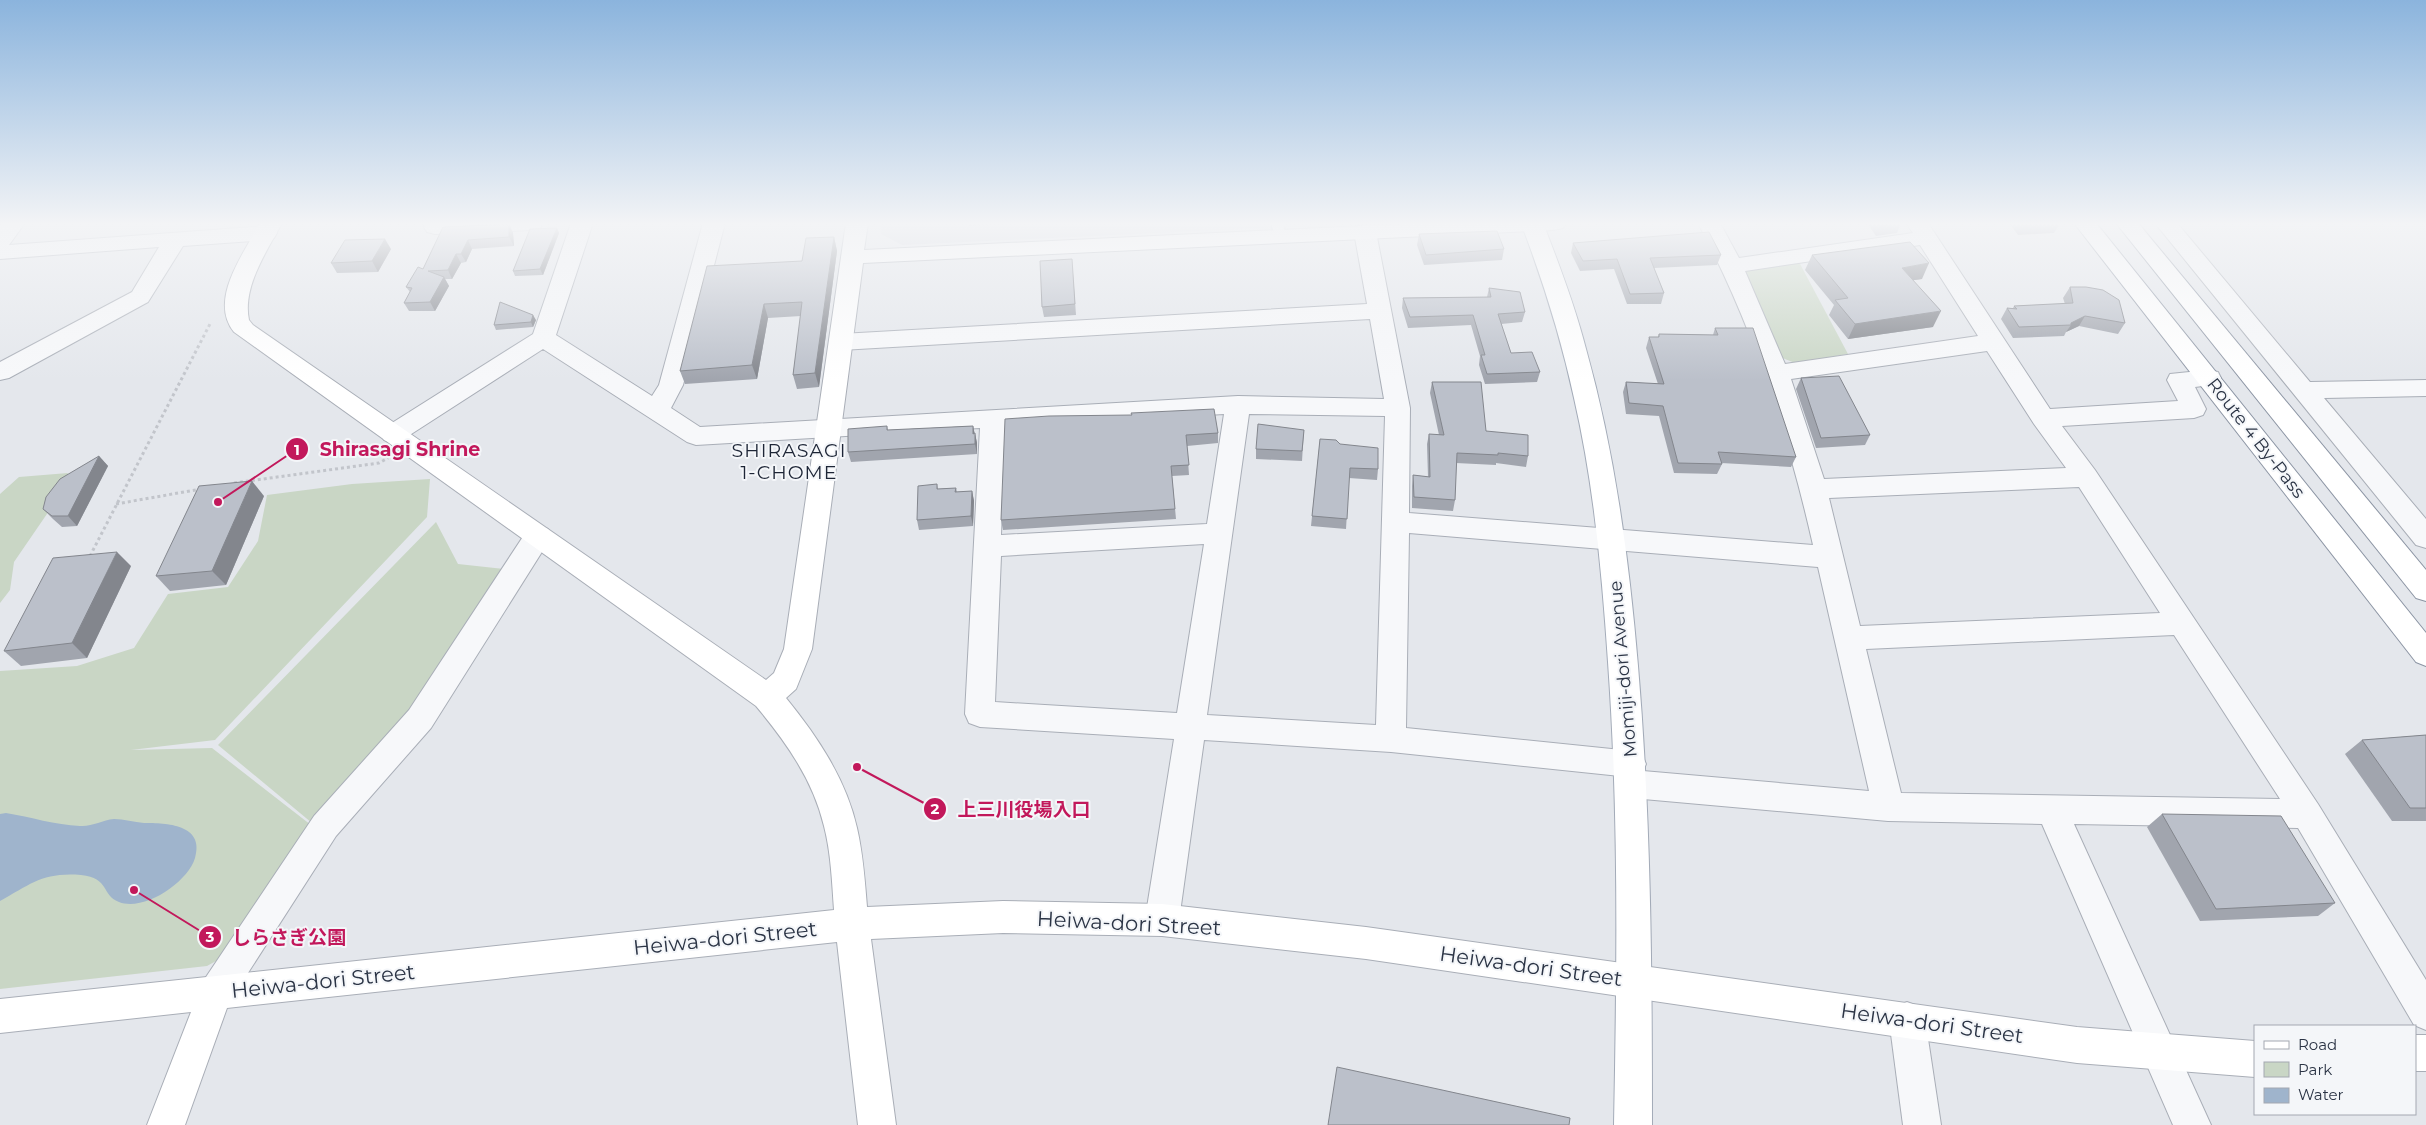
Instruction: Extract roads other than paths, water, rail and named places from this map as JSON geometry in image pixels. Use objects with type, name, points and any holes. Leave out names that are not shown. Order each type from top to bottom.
[{"type":"main road","points":[[246,276],[239,290],[234,309],[237,320],[250,333],[394,444],[538,536],[767,697],[798,734],[830,793],[848,862],[852,924],[877,1125]]},
{"type":"main road","points":[[767,697],[786,680],[798,649],[850,276]]},
{"type":"main road","name":"Momiji-dori Avenue","points":[[1554,276],[1580,367],[1612,540],[1631,774],[1635,981],[1633,1125]]},
{"type":"main road","name":"Route 4 By-Pass","points":[[2127,276],[2426,654]]},
{"type":"main road","name":"Route 4 By-Pass","points":[[2170,276],[2426,590]]},
{"type":"main road","name":"Heiwa-dori Street","points":[[0,1016],[852,924],[1003,917],[1162,920],[1366,943],[2077,1044],[2254,1058]]},
{"type":"main road","points":[[166,1125],[216,992]]},
{"type":"street","points":[[0,372],[140,297],[153,276]]},
{"type":"street","points":[[394,444],[543,338],[564,276]]},
{"type":"street","points":[[657,411],[671,385],[700,276]]},
{"type":"street","points":[[1373,276],[1398,408],[1391,739]]},
{"type":"street","points":[[1736,276],[1777,373],[1814,489],[1888,807]]},
{"type":"street","points":[[1950,276],[2043,418],[2086,477],[2307,814],[2426,1013]]},
{"type":"street","points":[[2209,276],[2426,538]]},
{"type":"street","points":[[841,342],[1380,311]]},
{"type":"street","points":[[543,338],[696,436],[1238,405],[1398,408]]},
{"type":"street","points":[[1777,373],[1994,342]]},
{"type":"street","points":[[2043,418],[2194,409],[2179,380],[2209,378]]},
{"type":"street","points":[[2303,390],[2426,388]]},
{"type":"street","points":[[1162,920],[1238,405]]},
{"type":"street","points":[[993,420],[980,714],[1391,739],[1631,774],[1888,807],[2307,814]]},
{"type":"street","points":[[1814,489],[2086,477]]},
{"type":"street","points":[[1397,522],[1829,557]]},
{"type":"street","points":[[987,546],[1220,533]]},
{"type":"street","points":[[216,992],[325,826],[420,719],[538,536]]},
{"type":"street","points":[[1849,638],[2182,623]]},
{"type":"street","points":[[2052,810],[2192,1125]]},
{"type":"street","points":[[1907,1019],[1922,1125]]},
{"type":"water","points":[[6,813],[52,823],[80,826],[114,819],[172,825],[189,832],[194,838],[197,847],[195,858],[184,876],[174,885],[164,893],[140,903],[129,904],[119,902],[113,899],[97,880],[81,875],[47,877],[0,901],[0,814]]},
{"type":"place","name":"Shirasagi Shrine","points":[[218,502]]},
{"type":"place","name":"上三川役場入口","points":[[857,767]]},
{"type":"place","name":"しらさぎ公園","points":[[134,890]]},
{"type":"district","name":"SHIRASAGI 1-CHOME","points":[[789,461]]}]
